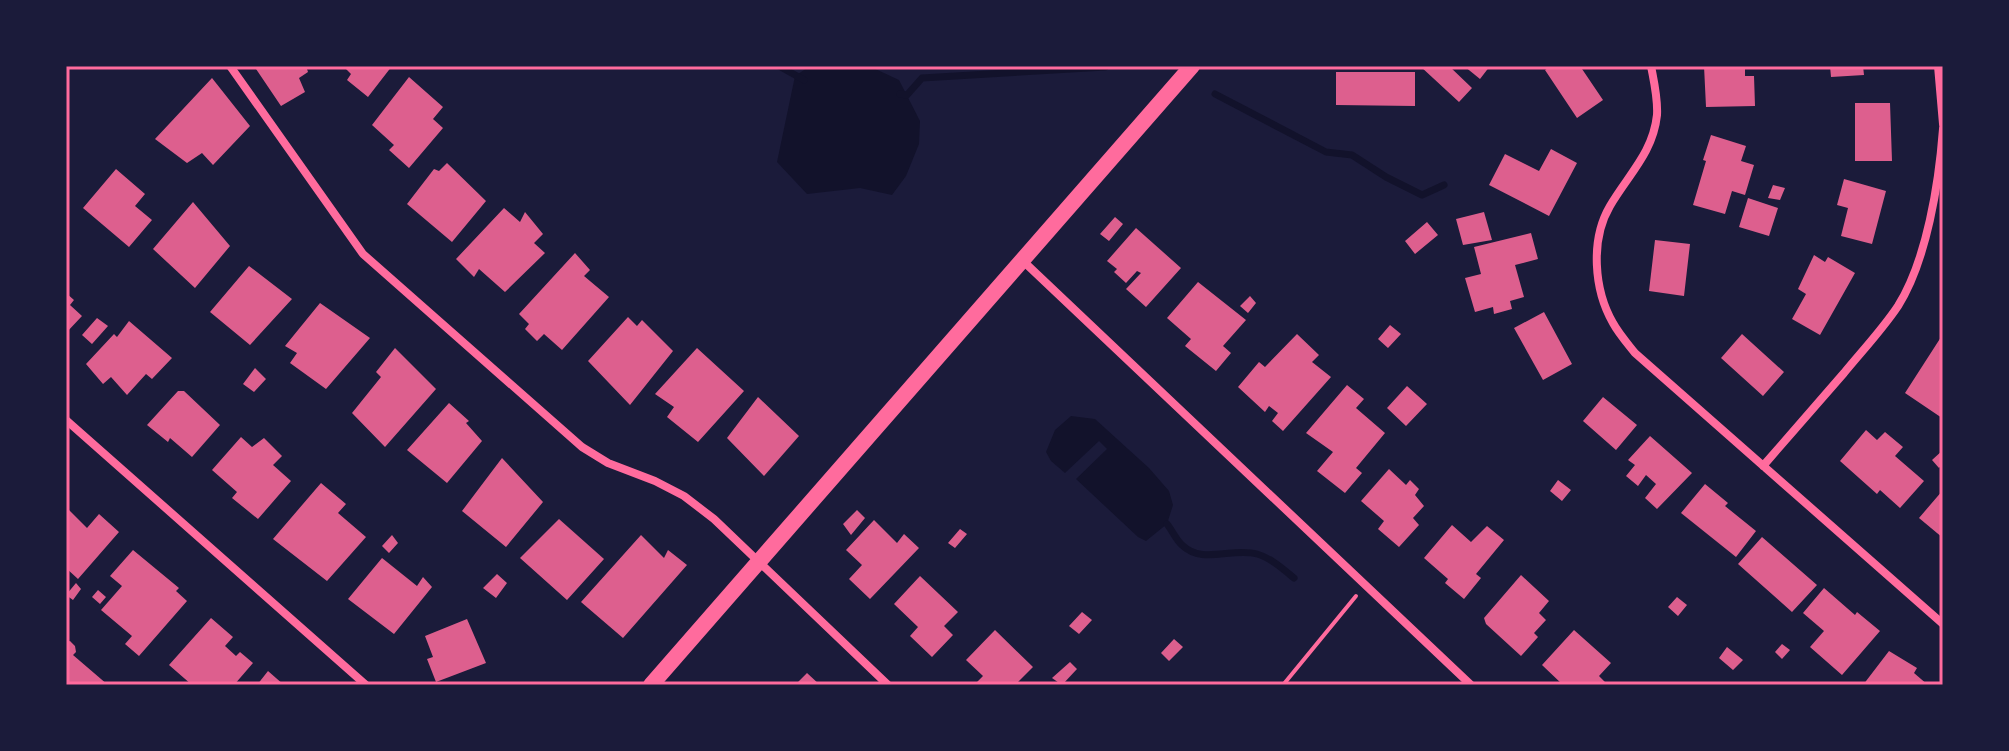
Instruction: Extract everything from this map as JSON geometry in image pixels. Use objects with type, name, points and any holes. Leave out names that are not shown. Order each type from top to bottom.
[{"type":"main road","points":[[651,685],[1192,66]]},
{"type":"street","points":[[230,66],[363,254],[582,447],[608,463],[684,496],[714,519],[888,685]]},
{"type":"street","points":[[1651,66],[1657,116],[1641,163],[1608,208],[1599,235],[1596,266],[1601,294],[1612,322],[1635,353],[1943,624]]},
{"type":"street","points":[[1763,466],[1879,332],[1899,304],[1915,268],[1939,176],[1943,126],[1938,66]]},
{"type":"street","points":[[1022,260],[1471,685]]},
{"type":"street","points":[[68,425],[366,685]]},
{"type":"path","points":[[1283,685],[1365,585]]},
{"type":"shaded area","points":[[810,66],[869,66],[899,80],[920,121],[919,144],[906,176],[892,195],[860,188],[807,194],[777,162],[795,76]]},
{"type":"shaded area","points":[[1071,416],[1095,419],[1149,468],[1169,491],[1173,505],[1167,524],[1146,541],[1076,479],[1107,449],[1099,441],[1065,473],[1051,461],[1046,452],[1055,430]]},
{"type":"building","points":[[254,66],[306,66],[308,72],[299,78],[305,92],[281,106]]},
{"type":"building","points":[[343,66],[392,66],[368,97],[347,80],[351,74]]},
{"type":"building","points":[[1420,66],[1449,66],[1472,88],[1459,102]]},
{"type":"building","points":[[1464,66],[1490,66],[1480,79]]},
{"type":"building","points":[[1551,66],[1580,66],[1603,100],[1577,118],[1545,70]]},
{"type":"building","points":[[1704,66],[1745,66],[1745,76],[1754,76],[1755,106],[1706,107]]},
{"type":"building","points":[[1830,66],[1863,66],[1864,75],[1831,77]]},
{"type":"building","points":[[1336,72],[1415,72],[1415,106],[1336,105]]},
{"type":"building","points":[[409,77],[443,107],[433,119],[443,128],[409,168],[389,150],[394,145],[372,125]]},
{"type":"building","points":[[212,78],[250,126],[213,165],[202,153],[187,163],[155,139]]},
{"type":"building","points":[[1855,103],[1890,103],[1892,161],[1855,161]]},
{"type":"building","points":[[1711,135],[1746,146],[1741,161],[1754,165],[1745,195],[1732,191],[1725,214],[1693,205]]},
{"type":"building","points":[[1551,149],[1577,163],[1549,216],[1489,185],[1505,154],[1539,171]]},
{"type":"building","points":[[447,163],[486,201],[452,242],[407,204],[434,169],[439,171]]},
{"type":"building","points":[[116,169],[145,194],[135,206],[152,220],[129,247],[83,208]]},
{"type":"building","points":[[1844,179],[1886,191],[1872,244],[1841,236],[1848,208],[1837,205]]},
{"type":"building","points":[[1773,185],[1785,188],[1780,200],[1768,198]]},
{"type":"building","points":[[1748,198],[1778,208],[1769,236],[1739,227]]},
{"type":"building","points":[[193,202],[230,246],[195,288],[153,249]]},
{"type":"building","points":[[504,208],[520,222],[525,212],[543,234],[534,243],[545,253],[505,292],[479,269],[474,277],[456,259]]},
{"type":"building","points":[[1484,212],[1492,240],[1463,245],[1456,219]]},
{"type":"building","points":[[1115,217],[1123,224],[1109,241],[1100,234]]},
{"type":"building","points":[[1427,222],[1438,235],[1415,254],[1405,241]]},
{"type":"building","points":[[1136,228],[1181,268],[1146,307],[1126,289],[1141,273],[1137,271],[1126,283],[1107,261]]},
{"type":"building","points":[[1531,233],[1538,259],[1515,265],[1524,297],[1510,301],[1512,309],[1494,314],[1493,307],[1475,312],[1465,278],[1481,274],[1474,247]]},
{"type":"building","points":[[1655,240],[1690,244],[1684,296],[1649,291]]},
{"type":"building","points":[[575,253],[590,270],[584,276],[609,297],[562,350],[544,334],[537,341],[525,329],[529,324],[519,314]]},
{"type":"building","points":[[1814,255],[1825,262],[1828,257],[1855,273],[1820,335],[1792,319],[1806,294],[1798,289]]},
{"type":"building","points":[[249,266],[292,299],[250,345],[210,312]]},
{"type":"building","points":[[1198,282],[1246,320],[1223,346],[1231,353],[1216,371],[1185,346],[1191,339],[1167,318]]},
{"type":"building","points":[[66,293],[74,300],[70,305],[82,316],[66,333]]},
{"type":"building","points":[[1250,296],[1256,303],[1248,313],[1240,306]]},
{"type":"building","points":[[320,303],[370,338],[326,389],[290,363],[297,353],[285,346]]},
{"type":"building","points":[[1544,312],[1572,364],[1543,380],[1514,328]]},
{"type":"building","points":[[628,317],[637,326],[642,320],[673,351],[630,405],[588,361]]},
{"type":"building","points":[[97,318],[108,326],[92,344],[82,335]]},
{"type":"building","points":[[129,321],[172,358],[152,379],[146,374],[127,395],[111,377],[103,384],[86,364],[114,334],[117,337]]},
{"type":"building","points":[[1390,325],[1401,334],[1388,348],[1378,339]]},
{"type":"building","points":[[1297,334],[1319,355],[1312,362],[1331,377],[1283,431],[1272,421],[1278,413],[1269,406],[1265,412],[1238,387],[1259,362],[1265,367]]},
{"type":"building","points":[[1742,334],[1784,372],[1763,396],[1721,358]]},
{"type":"building","points":[[1943,334],[1943,416],[1942,418],[1905,393]]},
{"type":"building","points":[[395,348],[436,389],[385,447],[352,413],[381,377],[376,372]]},
{"type":"building","points":[[697,348],[744,391],[698,442],[667,417],[674,407],[655,394]]},
{"type":"building","points":[[255,368],[266,379],[254,392],[243,384]]},
{"type":"building","points":[[1347,385],[1364,399],[1356,408],[1385,433],[1356,468],[1362,473],[1345,493],[1317,471],[1333,452],[1306,433]]},
{"type":"building","points":[[1407,386],[1427,404],[1406,426],[1387,408]]},
{"type":"building","points":[[178,391],[184,391],[220,425],[192,457],[170,438],[168,442],[147,425]]},
{"type":"building","points":[[758,397],[799,436],[764,476],[727,438]]},
{"type":"building","points":[[1603,397],[1637,425],[1616,450],[1583,421]]},
{"type":"building","points":[[449,403],[469,421],[466,423],[482,441],[447,483],[407,450]]},
{"type":"building","points":[[1866,430],[1877,440],[1885,432],[1903,447],[1895,456],[1924,481],[1900,508],[1880,490],[1877,494],[1840,461]]},
{"type":"building","points":[[1650,436],[1692,473],[1657,509],[1645,498],[1656,484],[1646,475],[1638,486],[1626,476],[1635,465],[1628,460]]},
{"type":"building","points":[[241,437],[252,447],[264,438],[282,456],[273,465],[291,481],[258,519],[232,498],[237,492],[212,470]]},
{"type":"building","points":[[1943,450],[1943,463],[1939,468],[1932,460]]},
{"type":"building","points":[[502,458],[543,502],[506,547],[462,511]]},
{"type":"building","points":[[1389,469],[1406,485],[1410,480],[1419,489],[1415,495],[1424,506],[1413,518],[1419,525],[1399,547],[1378,529],[1384,521],[1361,501]]},
{"type":"building","points":[[1558,480],[1571,490],[1562,501],[1550,491]]},
{"type":"building","points":[[321,483],[346,504],[338,513],[366,537],[327,581],[273,539]]},
{"type":"building","points":[[1705,484],[1728,503],[1725,506],[1756,531],[1736,557],[1681,513]]},
{"type":"building","points":[[1943,490],[1943,538],[1919,518]]},
{"type":"building","points":[[66,507],[87,528],[99,514],[119,532],[78,579],[66,568]]},
{"type":"building","points":[[857,510],[865,518],[851,535],[843,524]]},
{"type":"building","points":[[559,519],[604,559],[567,600],[520,558]]},
{"type":"building","points":[[874,520],[897,543],[904,534],[919,548],[870,599],[849,579],[862,565],[846,550]]},
{"type":"building","points":[[1452,525],[1471,542],[1487,526],[1504,540],[1476,574],[1481,578],[1464,599],[1445,583],[1448,579],[1424,558]]},
{"type":"building","points":[[960,529],[967,534],[955,548],[948,543]]},
{"type":"building","points":[[392,535],[398,543],[389,553],[382,546]]},
{"type":"building","points":[[641,535],[664,558],[668,550],[687,565],[623,638],[581,602]]},
{"type":"building","points":[[1762,537],[1817,585],[1792,612],[1738,564]]},
{"type":"building","points":[[133,550],[179,588],[176,591],[187,601],[139,656],[125,644],[132,636],[101,610],[122,586],[110,576]]},
{"type":"building","points":[[382,558],[417,586],[423,577],[432,587],[394,634],[348,599]]},
{"type":"building","points":[[497,574],[507,583],[496,598],[483,588]]},
{"type":"building","points":[[1521,575],[1549,601],[1539,613],[1546,620],[1534,633],[1538,637],[1521,656],[1486,624],[1484,618]]},
{"type":"building","points":[[920,576],[958,612],[944,626],[953,635],[932,657],[910,636],[918,627],[894,604]]},
{"type":"building","points":[[76,583],[81,589],[73,600],[66,595]]},
{"type":"building","points":[[1824,588],[1855,615],[1857,612],[1880,631],[1842,675],[1810,647],[1824,631],[1803,613]]},
{"type":"building","points":[[98,590],[106,597],[100,604],[92,597]]},
{"type":"building","points":[[1677,597],[1687,605],[1678,616],[1668,607]]},
{"type":"building","points":[[1082,612],[1092,620],[1079,634],[1069,626]]},
{"type":"building","points":[[211,618],[233,637],[225,646],[236,656],[240,652],[253,663],[234,685],[192,685],[169,665]]},
{"type":"building","points":[[467,619],[486,663],[436,682],[427,659],[433,657],[425,636]]},
{"type":"building","points":[[995,630],[1033,667],[1015,685],[974,685],[983,676],[966,660]]},
{"type":"building","points":[[1574,630],[1611,663],[1599,676],[1605,682],[1601,685],[1563,685],[1542,665]]},
{"type":"building","points":[[1174,639],[1183,647],[1169,661],[1161,653]]},
{"type":"building","points":[[70,641],[75,646],[73,655],[108,685],[66,685],[66,642]]},
{"type":"building","points":[[1782,644],[1790,650],[1782,659],[1775,652]]},
{"type":"building","points":[[1727,647],[1743,660],[1733,670],[1719,658]]},
{"type":"building","points":[[1889,651],[1917,668],[1914,673],[1928,685],[1863,685]]},
{"type":"building","points":[[1070,662],[1077,669],[1062,685],[1052,678]]},
{"type":"building","points":[[268,671],[284,685],[257,685]]},
{"type":"building","points":[[807,673],[820,685],[795,685]]},
{"type":"waterway","points":[[779,66],[804,80]]},
{"type":"waterway","points":[[900,94],[907,95],[922,78],[1105,67]]},
{"type":"waterway","points":[[1215,94],[1326,152],[1352,155],[1422,195],[1444,185]]},
{"type":"waterway","points":[[1167,524],[1180,543],[1190,551],[1208,555],[1257,554],[1294,578]]}]
